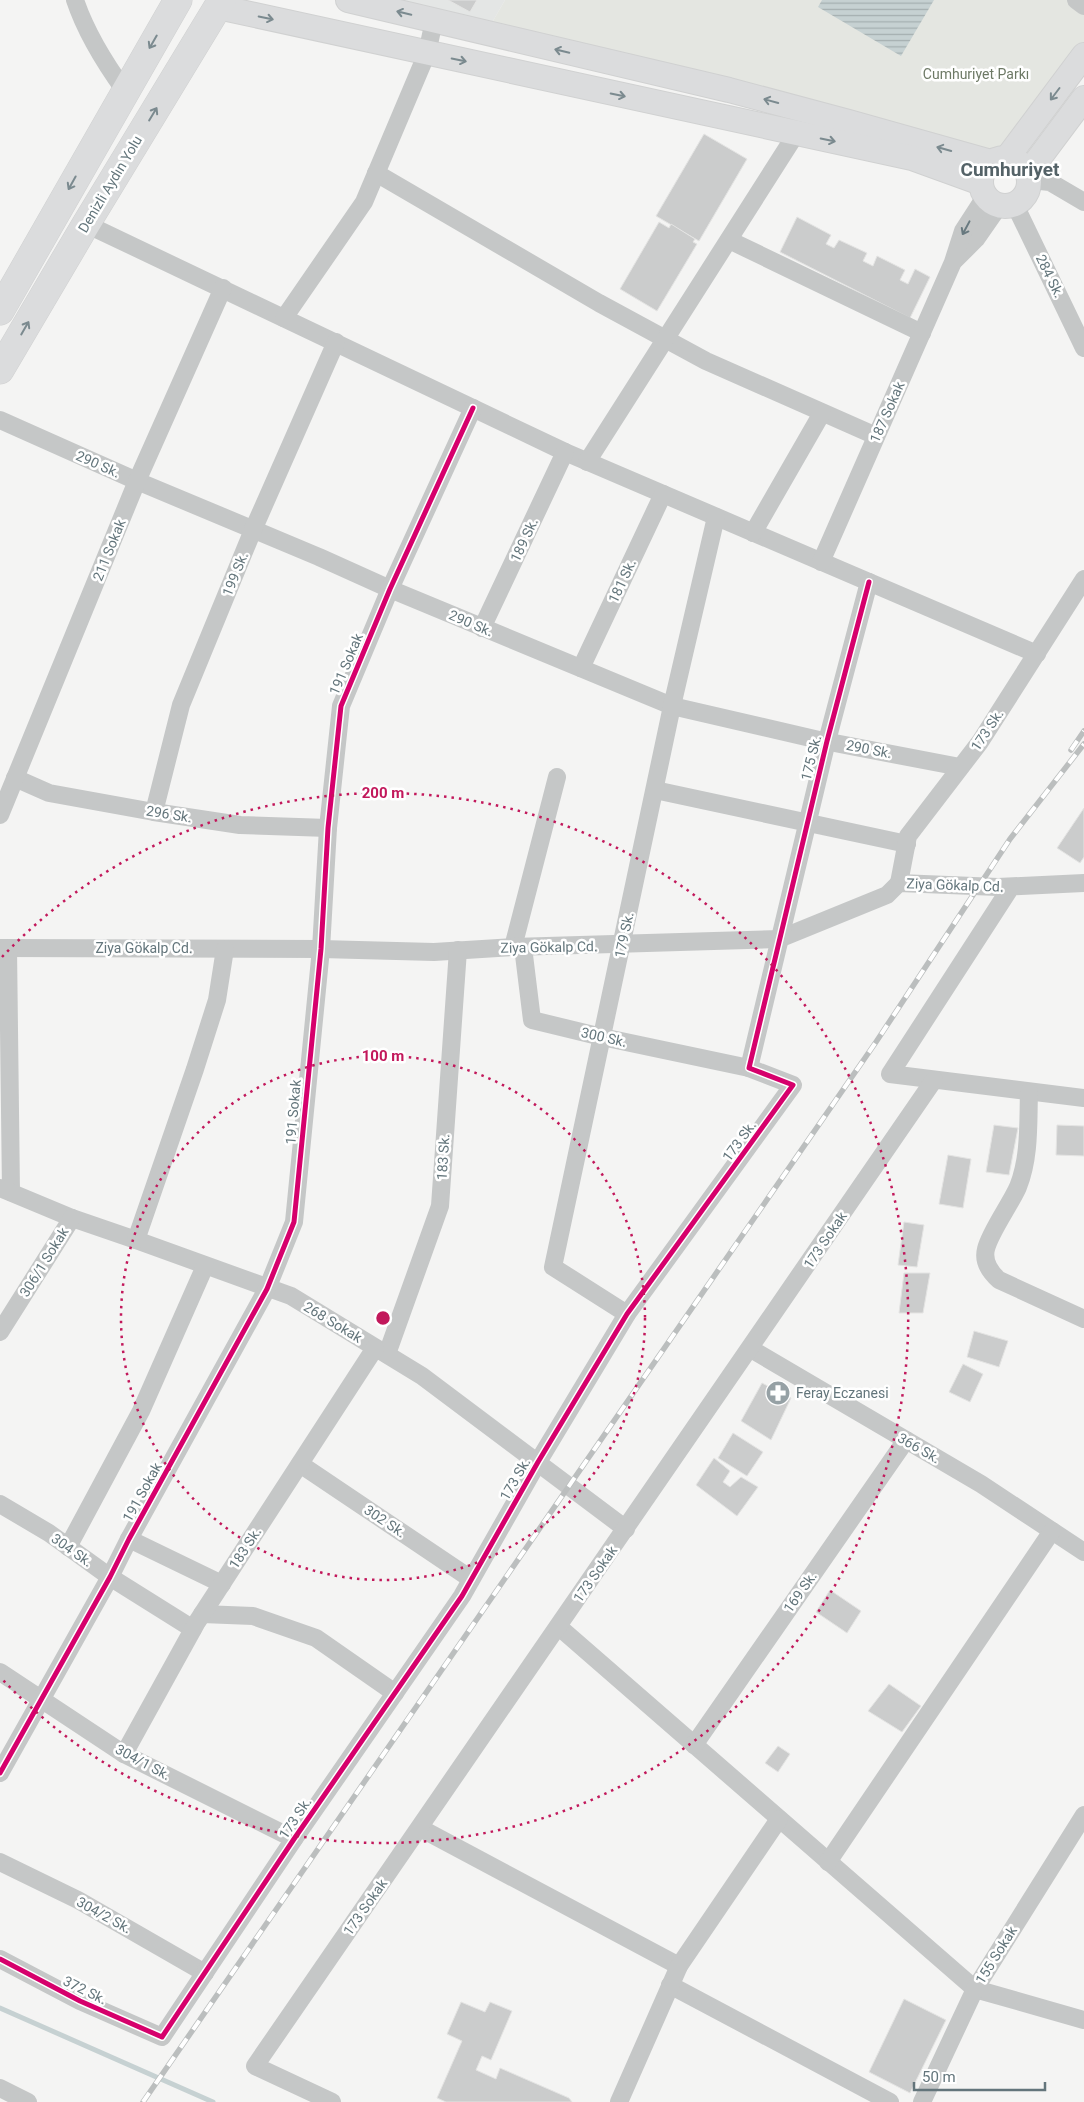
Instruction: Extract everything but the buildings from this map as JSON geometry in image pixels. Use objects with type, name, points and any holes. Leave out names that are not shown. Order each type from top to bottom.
[{"type":"highway","points":[[0,311],[178,0]]},
{"type":"highway","name":"Denizli Aydın Yolu","points":[[0,370],[86,224],[220,4]]},
{"type":"main road","points":[[348,0],[729,90],[999,160],[1016,160],[1023,166],[1029,177]]},
{"type":"main road","points":[[220,4],[427,53],[912,158],[995,198],[1027,193],[1029,177],[1084,98]]},
{"type":"main road","points":[[995,198],[981,175],[985,168],[999,160],[1084,55]]},
{"type":"street","points":[[75,0],[83,24],[106,65],[125,90]]},
{"type":"street","points":[[1076,0],[1084,6]]},
{"type":"street","points":[[284,318],[364,202],[427,53],[434,20]]},
{"type":"street","points":[[587,462],[796,134]]},
{"type":"street","points":[[376,173],[598,303],[706,361],[876,436]]},
{"type":"street","points":[[1029,177],[1050,182],[1084,202]]},
{"type":"street","name":"187 Sokak","points":[[821,562],[953,262],[963,232],[995,198]]},
{"type":"street","name":"284 Sk.","points":[[995,198],[1084,348]]},
{"type":"street","points":[[86,224],[587,462],[1037,654]]},
{"type":"street","points":[[729,240],[922,333]]},
{"type":"street","name":"211 Sokak","points":[[0,815],[137,481],[222,288]]},
{"type":"street","name":"199 Sk.","points":[[154,812],[181,705],[253,530],[336,342]]},
{"type":"street","name":"191 Sokak","points":[[0,1773],[110,1577],[129,1539],[267,1289],[294,1222],[321,949],[328,828],[340,706],[390,589],[473,408]]},
{"type":"street","points":[[753,533],[822,413]]},
{"type":"street","name":"290 Sk.","points":[[0,420],[390,589],[672,706],[827,741],[960,767]]},
{"type":"street","name":"189 Sk.","points":[[482,628],[565,452]]},
{"type":"street","name":"181 Sk.","points":[[581,668],[663,494]]},
{"type":"street","name":"179 Sk.","points":[[627,1314],[553,1267],[672,706],[716,517]]},
{"type":"street","name":"173 Sk.","points":[[899,883],[908,836],[980,742],[1084,578]]},
{"type":"street","name":"175 Sk.","points":[[779,939],[827,741],[869,582]]},
{"type":"street","name":"300 Sk.","points":[[557,776],[518,947],[532,1020],[749,1068]]},
{"type":"street","name":"296 Sk.","points":[[15,778],[49,793],[154,812],[240,825],[328,828]]},
{"type":"street","points":[[655,790],[907,844]]},
{"type":"street","name":"Ziya Gökalp Cd.","points":[[4,948],[321,949],[434,952],[518,947],[779,939],[887,895],[899,883],[1011,887],[1084,883]]},
{"type":"street","points":[[1011,887],[890,1074],[1084,1098]]},
{"type":"street","points":[[749,1068],[779,939]]},
{"type":"street","points":[[4,948],[5,1190]]},
{"type":"street","points":[[136,1240],[196,1069],[217,1000],[225,949]]},
{"type":"street","name":"183 Sk.","points":[[124,1754],[202,1614],[300,1464],[381,1351],[440,1206],[458,950]]},
{"type":"street","name":"173 Sk.","points":[[162,2037],[294,1839],[462,1596],[538,1462],[627,1314],[793,1085],[749,1068]]},
{"type":"street","name":"173 Sokak","points":[[332,2102],[255,2066],[934,1080]]},
{"type":"street","points":[[1029,1092],[1026,1161],[1018,1187],[986,1248],[986,1263],[998,1280],[1084,1319]]},
{"type":"street","name":"268 Sokak","points":[[5,1190],[72,1218],[291,1296],[422,1376],[626,1529]]},
{"type":"street","name":"306/1 Sokak","points":[[0,1332],[72,1218]]},
{"type":"street","points":[[68,1547],[141,1411],[205,1266]]},
{"type":"street","name":"366 Sk.","points":[[750,1349],[981,1484],[1084,1552]]},
{"type":"street","name":"169 Sk.","points":[[694,1745],[906,1440]]},
{"type":"street","name":"302 Sk.","points":[[300,1464],[471,1579]]},
{"type":"street","name":"304 Sk.","points":[[0,1504],[193,1629]]},
{"type":"street","points":[[828,1862],[1052,1531]]},
{"type":"street","points":[[129,1539],[222,1584]]},
{"type":"street","points":[[202,1614],[253,1616],[316,1638],[395,1693]]},
{"type":"street","points":[[558,1627],[975,1989],[1084,2020]]},
{"type":"street","name":"304/1 Sk.","points":[[0,1672],[124,1754],[294,1839]]},
{"type":"street","name":"155 Sokak","points":[[922,2102],[975,1989],[1084,1815]]},
{"type":"street","points":[[619,2102],[678,1966],[779,1819]]},
{"type":"street","points":[[420,1828],[678,1966]]},
{"type":"street","name":"304/2 Sk.","points":[[0,1862],[78,1900],[205,1973]]},
{"type":"street","name":"372 Sk.","points":[[0,1959],[80,2001],[162,2037]]},
{"type":"street","points":[[670,1985],[890,2102]]},
{"type":"street","points":[[0,2088],[28,2102]]},
{"type":"shaded area","points":[[348,0],[505,0],[486,33]]},
{"type":"shaded area","points":[[822,0],[934,0],[901,56],[818,7]]},
{"type":"green space","name":"Cumhuriyet Parkı","points":[[505,0],[1076,0],[1084,6],[1084,55],[1007,158],[486,33]]},
{"type":"waterway","points":[[0,2008],[213,2102]]},
{"type":"railway","points":[[1071,750],[1084,731]]},
{"type":"railway","points":[[143,2102],[876,1042],[1010,839],[1084,744]]},
{"type":"cycle path","points":[[0,1773],[110,1577],[129,1539],[267,1289],[294,1222],[321,949],[328,828],[341,706],[390,589],[473,408]]},
{"type":"cycle path","points":[[0,1959],[80,2001],[162,2037],[294,1839],[462,1596],[538,1462],[627,1314],[793,1085],[749,1068],[827,741],[869,582]]},
{"type":"place","name":"Feray Eczanesi","points":[[778,1393]]},
{"type":"district","name":"Cumhuriyet","points":[[1010,169]]}]
